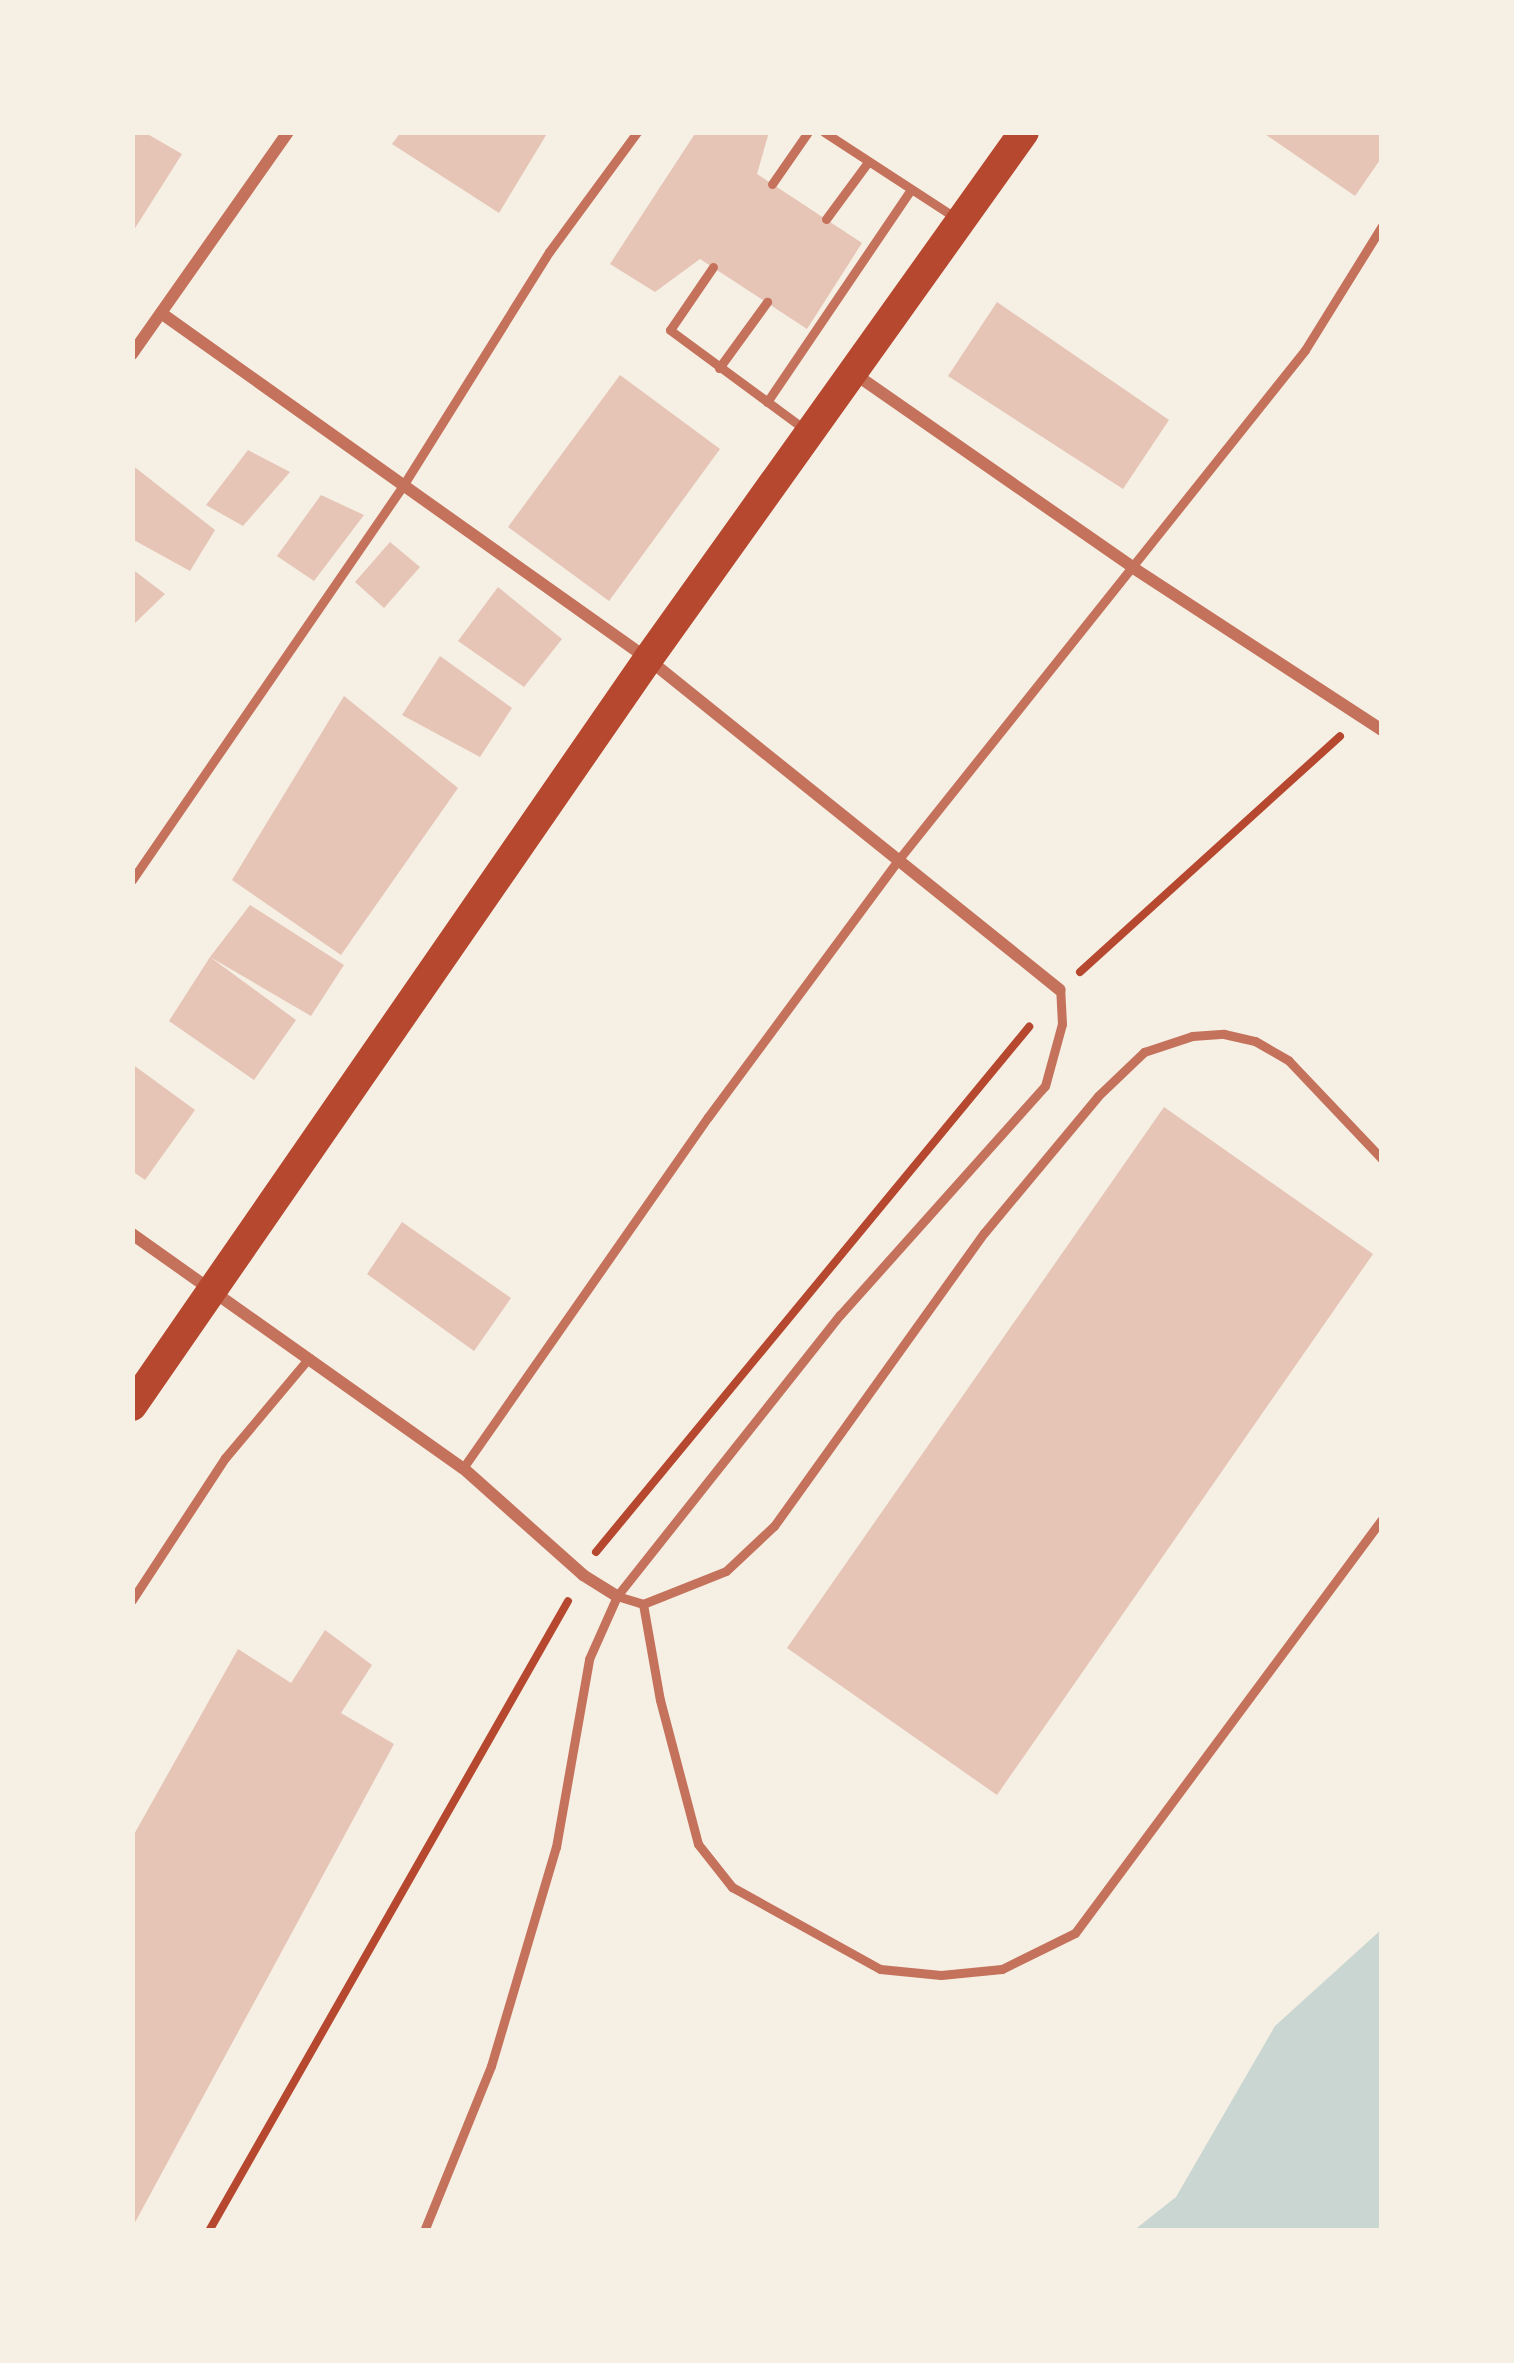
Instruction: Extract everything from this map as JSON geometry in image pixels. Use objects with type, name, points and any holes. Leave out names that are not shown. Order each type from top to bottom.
[{"type":"main road","points":[[132,1406],[647,659],[1024,132]]},
{"type":"street","points":[[132,354],[288,132]]},
{"type":"street","points":[[161,313],[647,659],[1060,990]]},
{"type":"street","points":[[851,371],[1135,569],[1382,730]]},
{"type":"street","points":[[132,1234],[464,1468],[583,1575],[617,1596]]},
{"type":"lane","points":[[132,880],[404,484],[549,252],[637,132]]},
{"type":"lane","points":[[772,184],[808,132]]},
{"type":"lane","points":[[824,132],[960,221]]},
{"type":"lane","points":[[826,219],[868,162]]},
{"type":"lane","points":[[767,402],[911,189]]},
{"type":"lane","points":[[464,1468],[708,1117],[899,859],[1135,569],[1305,350],[1382,226]]},
{"type":"lane","points":[[713,267],[670,330],[808,432]]},
{"type":"lane","points":[[719,368],[767,302]]},
{"type":"lane","points":[[424,2231],[491,2066],[556,1847],[589,1659],[617,1596],[840,1315],[1045,1086],[1062,1024],[1060,990]]},
{"type":"lane","points":[[617,1596],[644,1604],[726,1571],[774,1526],[984,1233],[1098,1096],[1144,1052],[1192,1036],[1224,1034],[1255,1041],[1289,1060],[1382,1159]]},
{"type":"lane","points":[[132,1600],[225,1458],[309,1358]]},
{"type":"lane","points":[[644,1604],[660,1700],[698,1844],[732,1887],[880,1970],[941,1975],[1002,1970],[1075,1933],[1382,1519]]},
{"type":"shaded area","points":[[1382,1929],[1382,2231],[1133,2231],[1176,2197],[1275,2026]]},
{"type":"building","points":[[132,132],[144,132],[182,154],[132,233]]},
{"type":"building","points":[[401,132],[548,132],[499,213],[392,144]]},
{"type":"building","points":[[696,132],[769,132],[757,174],[862,243],[807,329],[700,259],[655,292],[610,264]]},
{"type":"building","points":[[1262,132],[1382,132],[1382,157],[1355,196]]},
{"type":"building","points":[[997,302],[1169,420],[1123,489],[948,376]]},
{"type":"building","points":[[620,375],[720,449],[609,601],[508,527]]},
{"type":"building","points":[[248,450],[290,472],[243,526],[206,505]]},
{"type":"building","points":[[132,465],[215,530],[190,571],[132,539]]},
{"type":"building","points":[[321,495],[364,515],[314,581],[277,556]]},
{"type":"building","points":[[390,542],[420,567],[384,608],[355,582]]},
{"type":"building","points":[[132,569],[165,594],[132,626]]},
{"type":"building","points":[[498,587],[562,639],[524,687],[458,641]]},
{"type":"building","points":[[440,656],[512,708],[480,757],[402,715]]},
{"type":"building","points":[[344,696],[458,788],[341,955],[232,880]]},
{"type":"building","points":[[250,905],[344,965],[311,1016],[210,957]]},
{"type":"building","points":[[210,957],[296,1020],[254,1080],[169,1021]]},
{"type":"building","points":[[132,1064],[195,1110],[145,1180],[132,1171]]},
{"type":"building","points":[[1164,1107],[1373,1254],[997,1795],[787,1648]]},
{"type":"building","points":[[402,1222],[511,1298],[474,1351],[367,1274]]},
{"type":"building","points":[[325,1630],[372,1665],[341,1713],[394,1744],[132,2228],[132,1838],[238,1649],[291,1683]]}]
